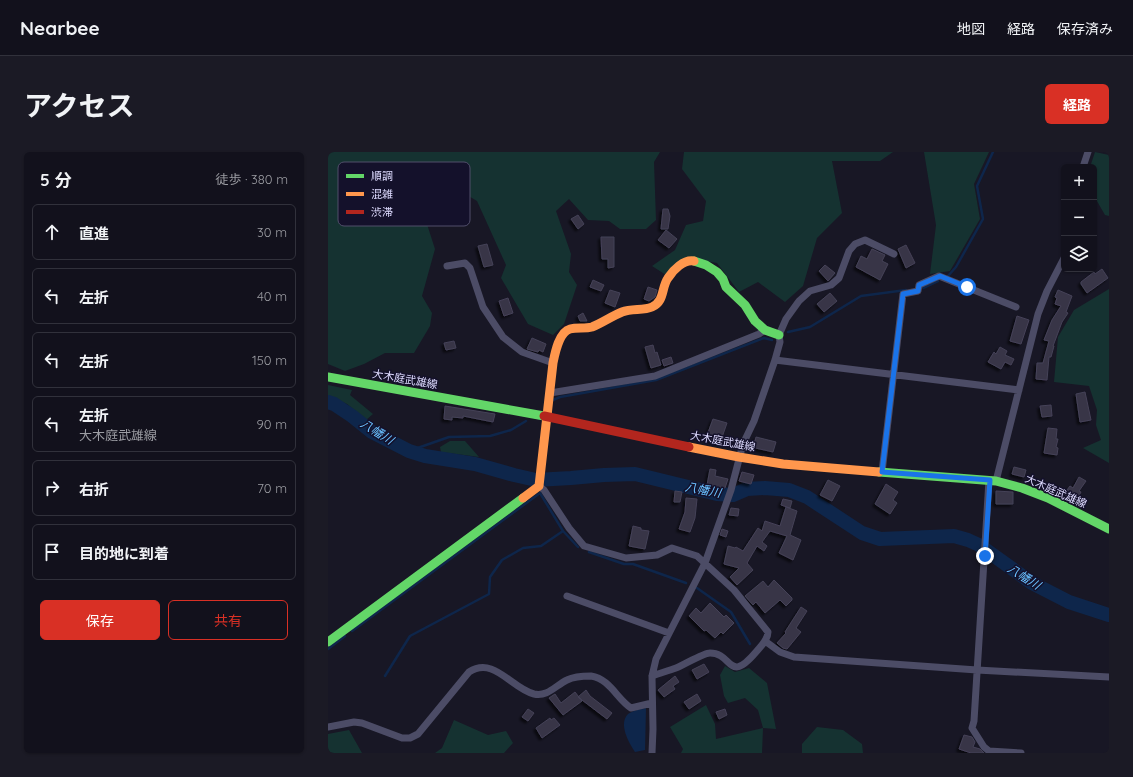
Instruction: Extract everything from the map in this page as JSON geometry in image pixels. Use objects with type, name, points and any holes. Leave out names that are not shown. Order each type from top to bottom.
[{"type":"main road","points":[[328,642],[539,486],[553,363],[557,346],[568,329],[591,327],[622,312],[649,308],[656,305],[661,300],[668,280],[676,268],[684,262],[692,260],[706,265],[718,272],[726,287],[745,305],[755,321],[765,330],[779,335]]},
{"type":"main road","name":"大木庭武雄線","points":[[328,377],[547,417],[740,457],[783,464],[993,481],[1022,488],[1048,498],[1109,529]]},
{"type":"street","points":[[1084,164],[1088,152]]},
{"type":"street","points":[[652,753],[652,676],[656,659],[705,563],[732,490],[743,444],[754,421],[775,360],[780,342],[779,335],[786,319],[799,301],[810,291],[831,285],[839,278],[849,251],[854,244],[865,240],[894,254]]},
{"type":"street","points":[[447,266],[465,264],[470,268],[483,307],[503,337],[522,352],[553,363]]},
{"type":"street","points":[[1021,753],[989,751],[984,747],[972,728],[974,721],[985,544],[993,481],[1019,390],[1038,314],[1047,291],[1061,264]]},
{"type":"street","points":[[882,472],[903,294],[918,291],[919,285],[940,276],[1016,307]]},
{"type":"street","points":[[550,393],[655,376],[765,330]]},
{"type":"street","points":[[775,360],[1019,390]]},
{"type":"street","points":[[539,486],[544,490],[569,528],[584,546],[626,558],[657,555],[672,548],[697,556],[734,590],[768,632],[768,636],[765,641],[746,664],[742,666],[736,667],[718,655],[709,653],[676,668],[652,676]]},
{"type":"street","points":[[567,596],[669,633]]},
{"type":"street","points":[[765,641],[780,652],[794,657],[977,670],[1109,677]]},
{"type":"street","points":[[328,727],[354,722],[402,738],[410,738],[418,734],[469,672],[476,668],[485,666],[493,669],[536,695],[545,694],[567,680],[591,676],[610,686],[626,704],[632,708],[652,703]]},
{"type":"green space","points":[[328,152],[660,152],[654,162],[656,220],[646,229],[620,229],[609,221],[588,220],[569,199],[556,211],[571,254],[569,272],[577,285],[564,324],[553,335],[528,324],[501,278],[506,265],[477,201],[470,197],[470,162],[338,162],[338,226],[428,226],[435,249],[422,296],[432,313],[430,326],[414,353],[385,353],[364,364],[345,371],[328,364]]},
{"type":"green space","points":[[684,152],[893,152],[880,161],[832,161],[842,213],[817,238],[803,286],[785,302],[758,282],[739,292],[717,263],[687,258],[666,275],[652,266],[675,250],[686,225],[703,221],[706,201],[682,169]]},
{"type":"green space","points":[[924,152],[989,152],[974,184],[980,219],[950,271],[930,274],[936,225]]},
{"type":"green space","points":[[1095,152],[1109,155],[1109,216],[1105,215],[1097,201],[1097,164],[1091,164]]},
{"type":"green space","points":[[1109,289],[1109,463],[1083,448],[1101,440],[1096,425],[1097,410],[1089,386],[1054,382],[1058,337],[1074,310]]},
{"type":"green space","points":[[328,385],[352,390],[350,395],[373,414],[366,420],[347,404],[328,396]]},
{"type":"green space","points":[[450,441],[465,441],[479,457],[441,452],[440,447]]},
{"type":"green space","points":[[725,666],[735,672],[749,668],[767,683],[776,729],[763,728],[758,710],[745,698],[728,703],[724,696],[720,675]]},
{"type":"green space","points":[[706,705],[715,724],[716,739],[763,728],[762,753],[681,753],[683,749],[670,727]]},
{"type":"green space","points":[[454,720],[488,735],[506,731],[513,743],[504,753],[435,753],[442,748]]},
{"type":"green space","points":[[817,727],[843,730],[862,744],[863,753],[802,753],[802,744]]},
{"type":"green space","points":[[349,730],[362,753],[328,753],[328,734]]},
{"type":"water","points":[[646,708],[645,750],[635,752],[630,744],[624,728],[625,718],[630,713]]},
{"type":"building","points":[[663,209],[668,209],[670,216],[668,229],[661,229]]},
{"type":"building","points":[[578,215],[584,224],[578,229],[571,219]]},
{"type":"building","points":[[666,230],[677,239],[669,248],[658,240]]},
{"type":"building","points":[[601,237],[614,237],[614,267],[608,268],[608,259],[602,259]]},
{"type":"building","points":[[487,244],[493,265],[484,267],[478,246]]},
{"type":"building","points":[[906,245],[915,263],[906,268],[898,249]]},
{"type":"building","points":[[872,249],[885,255],[882,261],[888,264],[880,280],[856,267],[861,256],[867,259]]},
{"type":"building","points":[[825,265],[835,273],[828,281],[819,271]]},
{"type":"building","points":[[1102,269],[1108,278],[1087,293],[1081,282],[1094,272],[1095,274]]},
{"type":"building","points":[[593,280],[604,285],[601,291],[590,287]]},
{"type":"building","points":[[648,287],[657,290],[655,297],[649,301],[644,299]]},
{"type":"building","points":[[610,290],[620,293],[615,307],[605,303]]},
{"type":"building","points":[[1058,290],[1072,296],[1066,312],[1068,313],[1062,322],[1053,346],[1051,357],[1049,357],[1047,380],[1036,379],[1037,363],[1043,363],[1049,341],[1044,340],[1052,320],[1061,306],[1055,304],[1057,298],[1055,297]]},
{"type":"building","points":[[830,293],[837,301],[824,312],[817,304]]},
{"type":"building","points":[[508,298],[513,313],[504,316],[499,301]]},
{"type":"building","points":[[583,313],[587,321],[580,321],[578,316]]},
{"type":"building","points":[[1017,316],[1029,320],[1021,344],[1010,341]]},
{"type":"building","points":[[532,338],[546,344],[543,352],[539,350],[538,352],[527,349]]},
{"type":"building","points":[[454,341],[456,348],[446,350],[444,343]]},
{"type":"building","points":[[653,345],[661,365],[651,368],[645,347]]},
{"type":"building","points":[[1000,347],[1007,351],[1005,355],[1014,359],[1011,365],[1005,362],[1001,369],[988,362],[994,352],[996,354]]},
{"type":"building","points":[[671,357],[673,363],[664,366],[662,360]]},
{"type":"building","points":[[1085,392],[1091,420],[1080,422],[1076,394]]},
{"type":"building","points":[[1051,405],[1052,416],[1042,417],[1040,406]]},
{"type":"building","points":[[445,406],[495,414],[493,422],[463,416],[463,418],[452,417],[452,420],[444,419]]},
{"type":"building","points":[[713,419],[727,423],[720,443],[706,438]]},
{"type":"building","points":[[1048,428],[1057,429],[1057,455],[1044,453]]},
{"type":"building","points":[[756,437],[776,442],[773,452],[751,447],[752,441],[755,441]]},
{"type":"building","points":[[1014,467],[1026,470],[1024,477],[1012,474]]},
{"type":"building","points":[[710,469],[716,470],[715,476],[728,479],[725,488],[707,485]]},
{"type":"building","points":[[742,472],[754,475],[751,484],[739,481]]},
{"type":"building","points":[[1079,477],[1086,481],[1079,491],[1081,492],[1076,501],[1064,494],[1070,486],[1073,488]]},
{"type":"building","points":[[828,480],[840,486],[832,501],[820,495]]},
{"type":"building","points":[[886,484],[898,492],[893,500],[897,503],[890,514],[875,504]]},
{"type":"building","points":[[675,491],[682,492],[680,502],[674,502]]},
{"type":"building","points":[[996,491],[1013,492],[1013,504],[996,504]]},
{"type":"building","points":[[686,498],[697,499],[695,518],[690,532],[679,529],[685,512]]},
{"type":"building","points":[[783,499],[792,501],[790,508],[781,505]]},
{"type":"building","points":[[786,507],[797,511],[790,535],[801,540],[793,560],[779,553],[787,536],[770,531],[762,542],[767,546],[764,551],[757,546],[747,563],[753,570],[737,585],[730,577],[739,568],[724,564],[728,546],[736,547],[743,551],[758,528],[762,531],[765,521],[780,526]]},
{"type":"building","points":[[731,508],[739,509],[738,516],[729,515]]},
{"type":"building","points":[[633,526],[641,528],[641,530],[649,531],[645,549],[629,546]]},
{"type":"building","points":[[722,529],[728,531],[726,537],[720,535]]},
{"type":"building","points":[[774,580],[792,598],[792,600],[786,606],[780,600],[765,613],[756,602],[753,605],[745,596],[763,581],[768,587]]},
{"type":"building","points":[[710,603],[724,617],[726,615],[734,623],[723,634],[721,632],[715,638],[706,630],[704,631],[689,616],[696,608],[701,613]]},
{"type":"building","points":[[801,607],[807,611],[796,628],[801,632],[787,649],[783,648],[777,643],[786,633],[785,632]]},
{"type":"building","points":[[704,664],[709,672],[697,679],[692,670]]},
{"type":"building","points":[[675,676],[679,682],[673,686],[675,689],[664,697],[658,690]]},
{"type":"building","points":[[586,690],[590,696],[612,713],[607,719],[578,697]]},
{"type":"building","points":[[575,692],[582,701],[563,715],[549,698],[555,694],[561,703]]},
{"type":"building","points":[[697,694],[701,701],[689,709],[684,702]]},
{"type":"building","points":[[528,709],[534,713],[528,721],[522,717]]},
{"type":"building","points":[[725,709],[727,715],[719,719],[716,712]]},
{"type":"building","points":[[550,718],[551,720],[554,718],[560,725],[542,738],[536,728]]},
{"type":"building","points":[[964,735],[972,737],[975,742],[973,747],[980,749],[984,753],[971,753],[959,749]]},
{"type":"waterway","points":[[948,276],[956,267],[983,219],[977,186],[993,152]]},
{"type":"waterway","points":[[923,288],[938,281]]},
{"type":"waterway","points":[[788,332],[810,327],[861,296],[906,290]]},
{"type":"waterway","points":[[553,400],[560,397],[656,380],[764,338],[772,340]]},
{"type":"waterway","name":"八幡川","points":[[328,402],[334,404],[352,416],[372,432],[409,451],[425,456],[475,464],[536,480],[635,474],[717,494],[733,495],[747,489],[765,488],[789,490],[807,497],[862,533],[880,539],[954,536],[968,540],[979,545],[1032,583],[1069,602],[1109,615]]},
{"type":"waterway","points":[[409,451],[449,437],[490,436],[511,430],[526,421]]},
{"type":"waterway","points":[[352,631],[540,493],[563,531],[578,547]]},
{"type":"waterway","points":[[385,676],[410,636],[489,594],[490,577],[502,560],[523,548],[541,546],[563,531]]},
{"type":"waterway","points":[[589,552],[624,564],[633,564],[686,583]]},
{"type":"waterway","points":[[697,588],[731,612],[750,644]]},
{"type":"waterway","points":[[328,649],[345,636]]},
{"type":"traffic: fast","points":[[694,261],[706,265],[717,272],[723,279],[726,287],[745,305],[755,321],[765,330],[779,335]]},
{"type":"traffic: fast","points":[[328,377],[544,416]]},
{"type":"traffic: fast","points":[[879,472],[996,481],[1022,488],[1048,498],[1109,529]]},
{"type":"traffic: fast","points":[[328,642],[523,498]]},
{"type":"traffic: slow","points":[[523,498],[539,486],[553,363],[560,338],[570,329],[592,327],[626,311],[652,307],[661,298],[666,282],[673,272],[683,263],[694,261]]},
{"type":"traffic: slow","points":[[689,447],[783,464],[879,472]]},
{"type":"traffic: jam","points":[[544,416],[689,447]]},
{"type":"route","points":[[967,287],[940,276],[919,285],[918,291],[903,294],[882,472],[990,480],[985,556]]}]
